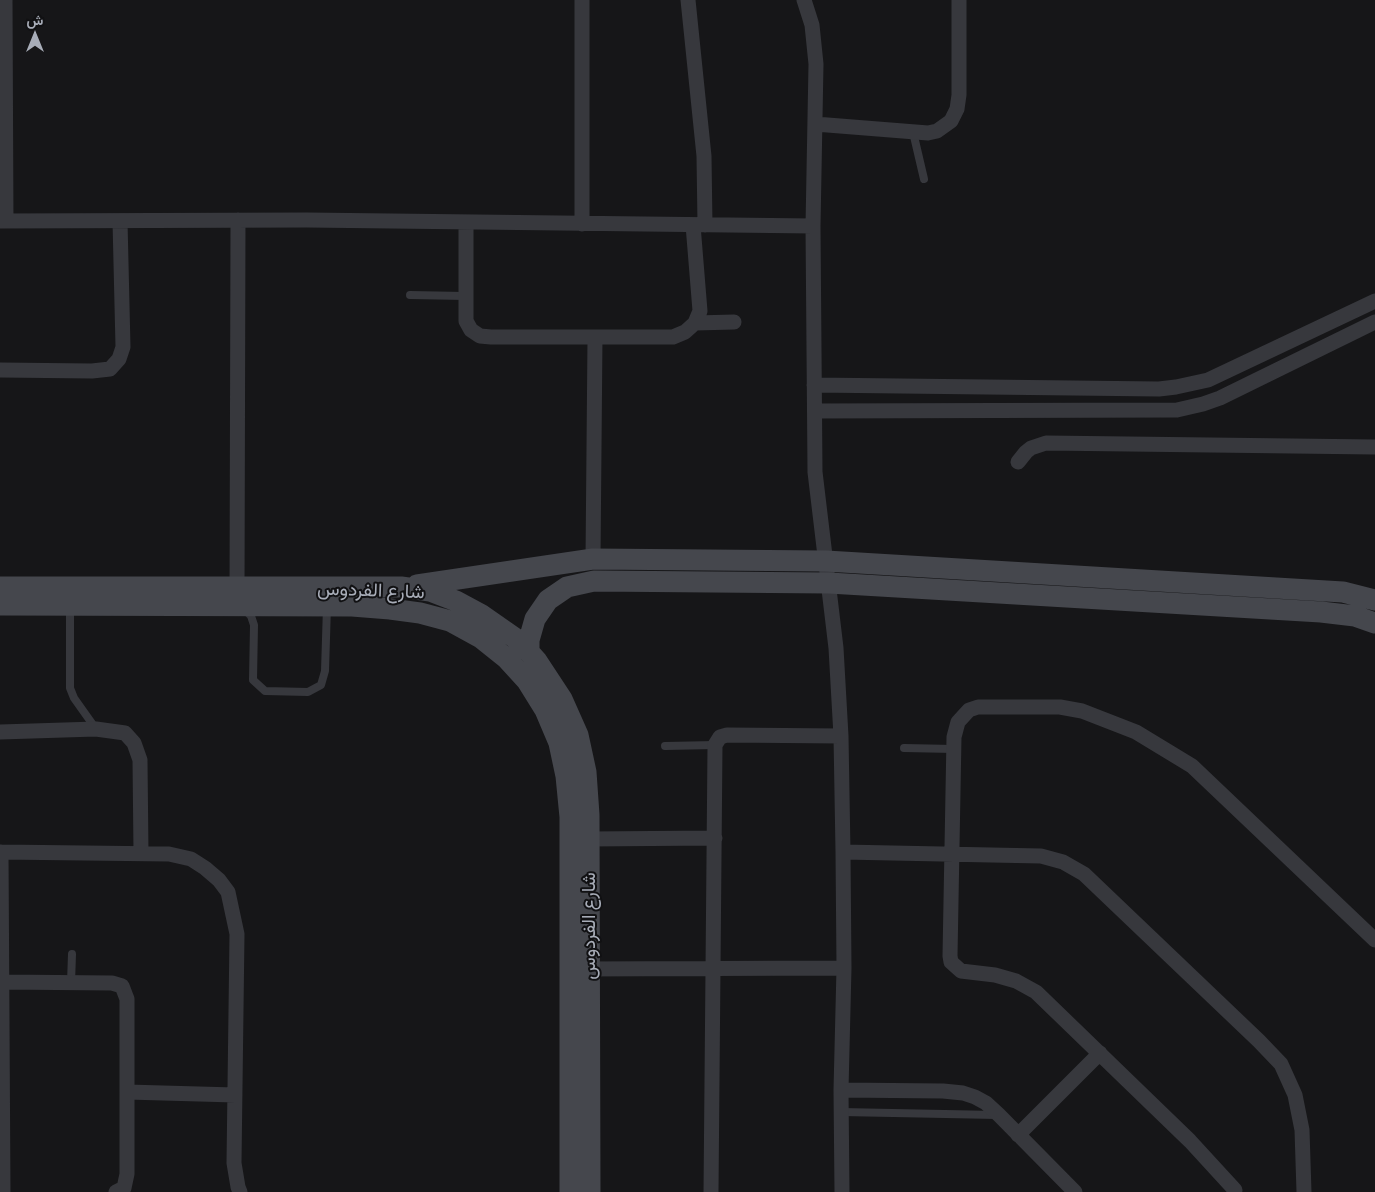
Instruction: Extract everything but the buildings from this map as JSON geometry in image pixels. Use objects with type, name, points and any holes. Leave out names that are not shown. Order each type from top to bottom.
[{"type":"street","points":[[5,0],[3,221],[238,220],[813,226]]},
{"type":"street","points":[[582,0],[582,224]]},
{"type":"street","points":[[466,222],[466,321],[472,330],[480,336],[673,337],[686,332],[695,323],[700,311],[699,225],[704,156],[688,0]]},
{"type":"street","points":[[804,0],[812,25],[816,64],[813,226],[815,472],[836,648],[841,736],[844,968],[841,1090],[842,1192]]},
{"type":"street","points":[[816,124],[913,132],[937,131],[951,122],[957,109],[960,78],[960,0]]},
{"type":"street","points":[[237,596],[238,220]]},
{"type":"street","points":[[0,370],[92,371],[110,369],[119,359],[123,347],[120,221]]},
{"type":"street","points":[[814,385],[1176,388],[1208,380],[1375,302]]},
{"type":"street","points":[[695,323],[734,322]]},
{"type":"street","points":[[815,411],[1177,410],[1220,398],[1375,322]]},
{"type":"street","points":[[593,559],[596,337]]},
{"type":"street","points":[[1018,462],[1031,448],[1046,443],[1375,447]]},
{"type":"street","points":[[401,587],[593,559],[826,561],[1343,592],[1375,600]]},
{"type":"street","points":[[529,652],[531,629],[540,610],[557,593],[579,584],[594,581],[829,583],[1321,612],[1355,616],[1375,623]]},
{"type":"street","name":"شارع الفردوس","points":[[0,587],[237,596],[327,606],[390,609],[420,613],[450,621],[481,638],[506,658],[528,681],[545,710],[558,743],[566,776],[580,969],[590,1192]]},
{"type":"street","name":"شارع الفردوس","points":[[0,606],[70,606],[401,587],[430,591],[456,601],[482,615],[515,638],[529,652],[562,699],[578,735],[586,772],[589,838],[580,969],[570,1192]]},
{"type":"street","points":[[1235,1190],[1190,1141],[1036,992],[1016,981],[995,975],[961,971],[951,962],[954,737],[958,722],[968,710],[978,708],[1060,707],[1082,710],[1136,732],[1192,766],[1375,940]]},
{"type":"street","points":[[0,732],[96,729],[124,733],[134,743],[140,760],[141,853]]},
{"type":"street","points":[[711,1192],[715,745],[720,738],[727,735],[841,736]]},
{"type":"street","points":[[589,838],[715,838]]},
{"type":"street","points":[[3,1192],[1,852],[169,854],[191,860],[205,868],[219,880],[228,892],[236,934],[234,1163],[240,1192]]},
{"type":"street","points":[[843,852],[1041,856],[1063,862],[1084,874],[1260,1040],[1281,1064],[1295,1095],[1302,1130],[1304,1192]]},
{"type":"street","points":[[580,969],[844,968]]},
{"type":"street","points":[[2,982],[112,983],[122,986],[127,999],[127,1174],[124,1188],[116,1192]]},
{"type":"street","points":[[1018,1135],[1100,1053]]},
{"type":"street","points":[[841,1090],[943,1091],[962,1093],[986,1103],[1075,1192]]},
{"type":"street","points":[[127,1092],[235,1095]]},
{"type":"lane","points":[[913,132],[924,179]]},
{"type":"lane","points":[[410,295],[465,296]]},
{"type":"lane","points":[[237,596],[254,625],[253,680],[265,691],[308,692],[320,685],[325,671],[327,606]]},
{"type":"lane","points":[[70,606],[70,688],[74,698],[96,729]]},
{"type":"lane","points":[[665,746],[715,745]]},
{"type":"lane","points":[[904,748],[954,749]]},
{"type":"lane","points":[[72,954],[72,983]]},
{"type":"lane","points":[[841,1112],[999,1116]]}]
